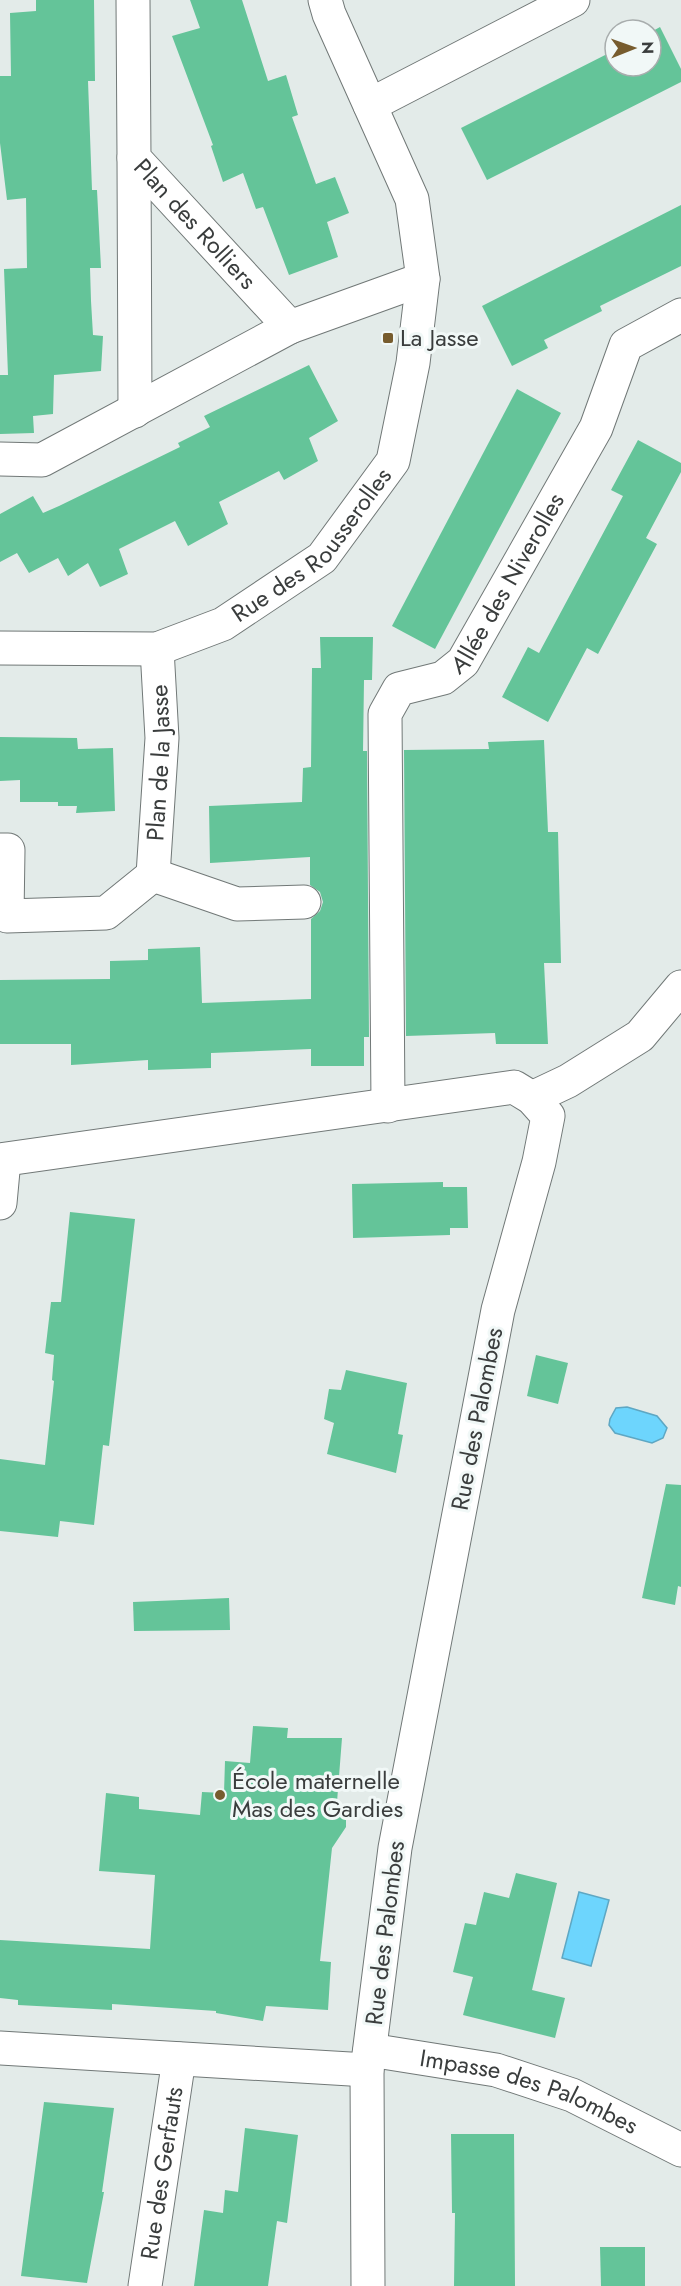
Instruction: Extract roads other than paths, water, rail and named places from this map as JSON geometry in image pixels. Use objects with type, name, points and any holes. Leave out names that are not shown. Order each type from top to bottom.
[{"type":"street","name":"Plan des Rolliers","points":[[133,0],[134,158],[290,327]]},
{"type":"street","name":"Rue des Rousserolles","points":[[0,648],[157,649],[224,624],[322,558],[393,461],[413,363],[423,279],[412,199],[329,14],[325,0]]},
{"type":"street","points":[[370,105],[573,0]]},
{"type":"street","points":[[134,158],[135,411]]},
{"type":"street","points":[[0,459],[42,460],[290,327],[423,279]]},
{"type":"street","name":"Allée des Niverolles","points":[[388,1106],[384,714],[399,689],[443,678],[463,662],[596,429],[626,345],[681,315]]},
{"type":"street","name":"Plan de la Jasse","points":[[0,850],[8,850],[4,916],[106,913],[153,875],[162,738],[157,649]]},
{"type":"street","name":"Plan de la Jasse","points":[[153,875],[237,904],[304,902]]},
{"type":"street","points":[[0,1203],[2,1160],[514,1087],[532,1098],[568,1081],[640,1036],[681,987]]},
{"type":"street","name":"Rue des Palombes","points":[[368,2286],[369,2060],[395,1848],[498,1310],[539,1162],[548,1116],[532,1098]]},
{"type":"street","name":"Rue des Gerfauts","points":[[0,2048],[179,2059],[369,2060]]},
{"type":"street","name":"Rue des Gerfauts","points":[[145,2286],[179,2059]]},
{"type":"street","name":"Impasse des Palombes","points":[[369,2060],[496,2070],[572,2096],[681,2150]]},
{"type":"water","points":[[627,1407],[657,1416],[667,1428],[663,1438],[652,1443],[615,1433],[609,1425],[610,1419],[616,1408]]},
{"type":"water","points":[[579,1892],[609,1900],[591,1966],[562,1958]]},
{"type":"place","name":"La Jasse","points":[[388,338]]},
{"type":"place","name":"École maternelle Mas des Gardies","points":[[220,1795]]}]
